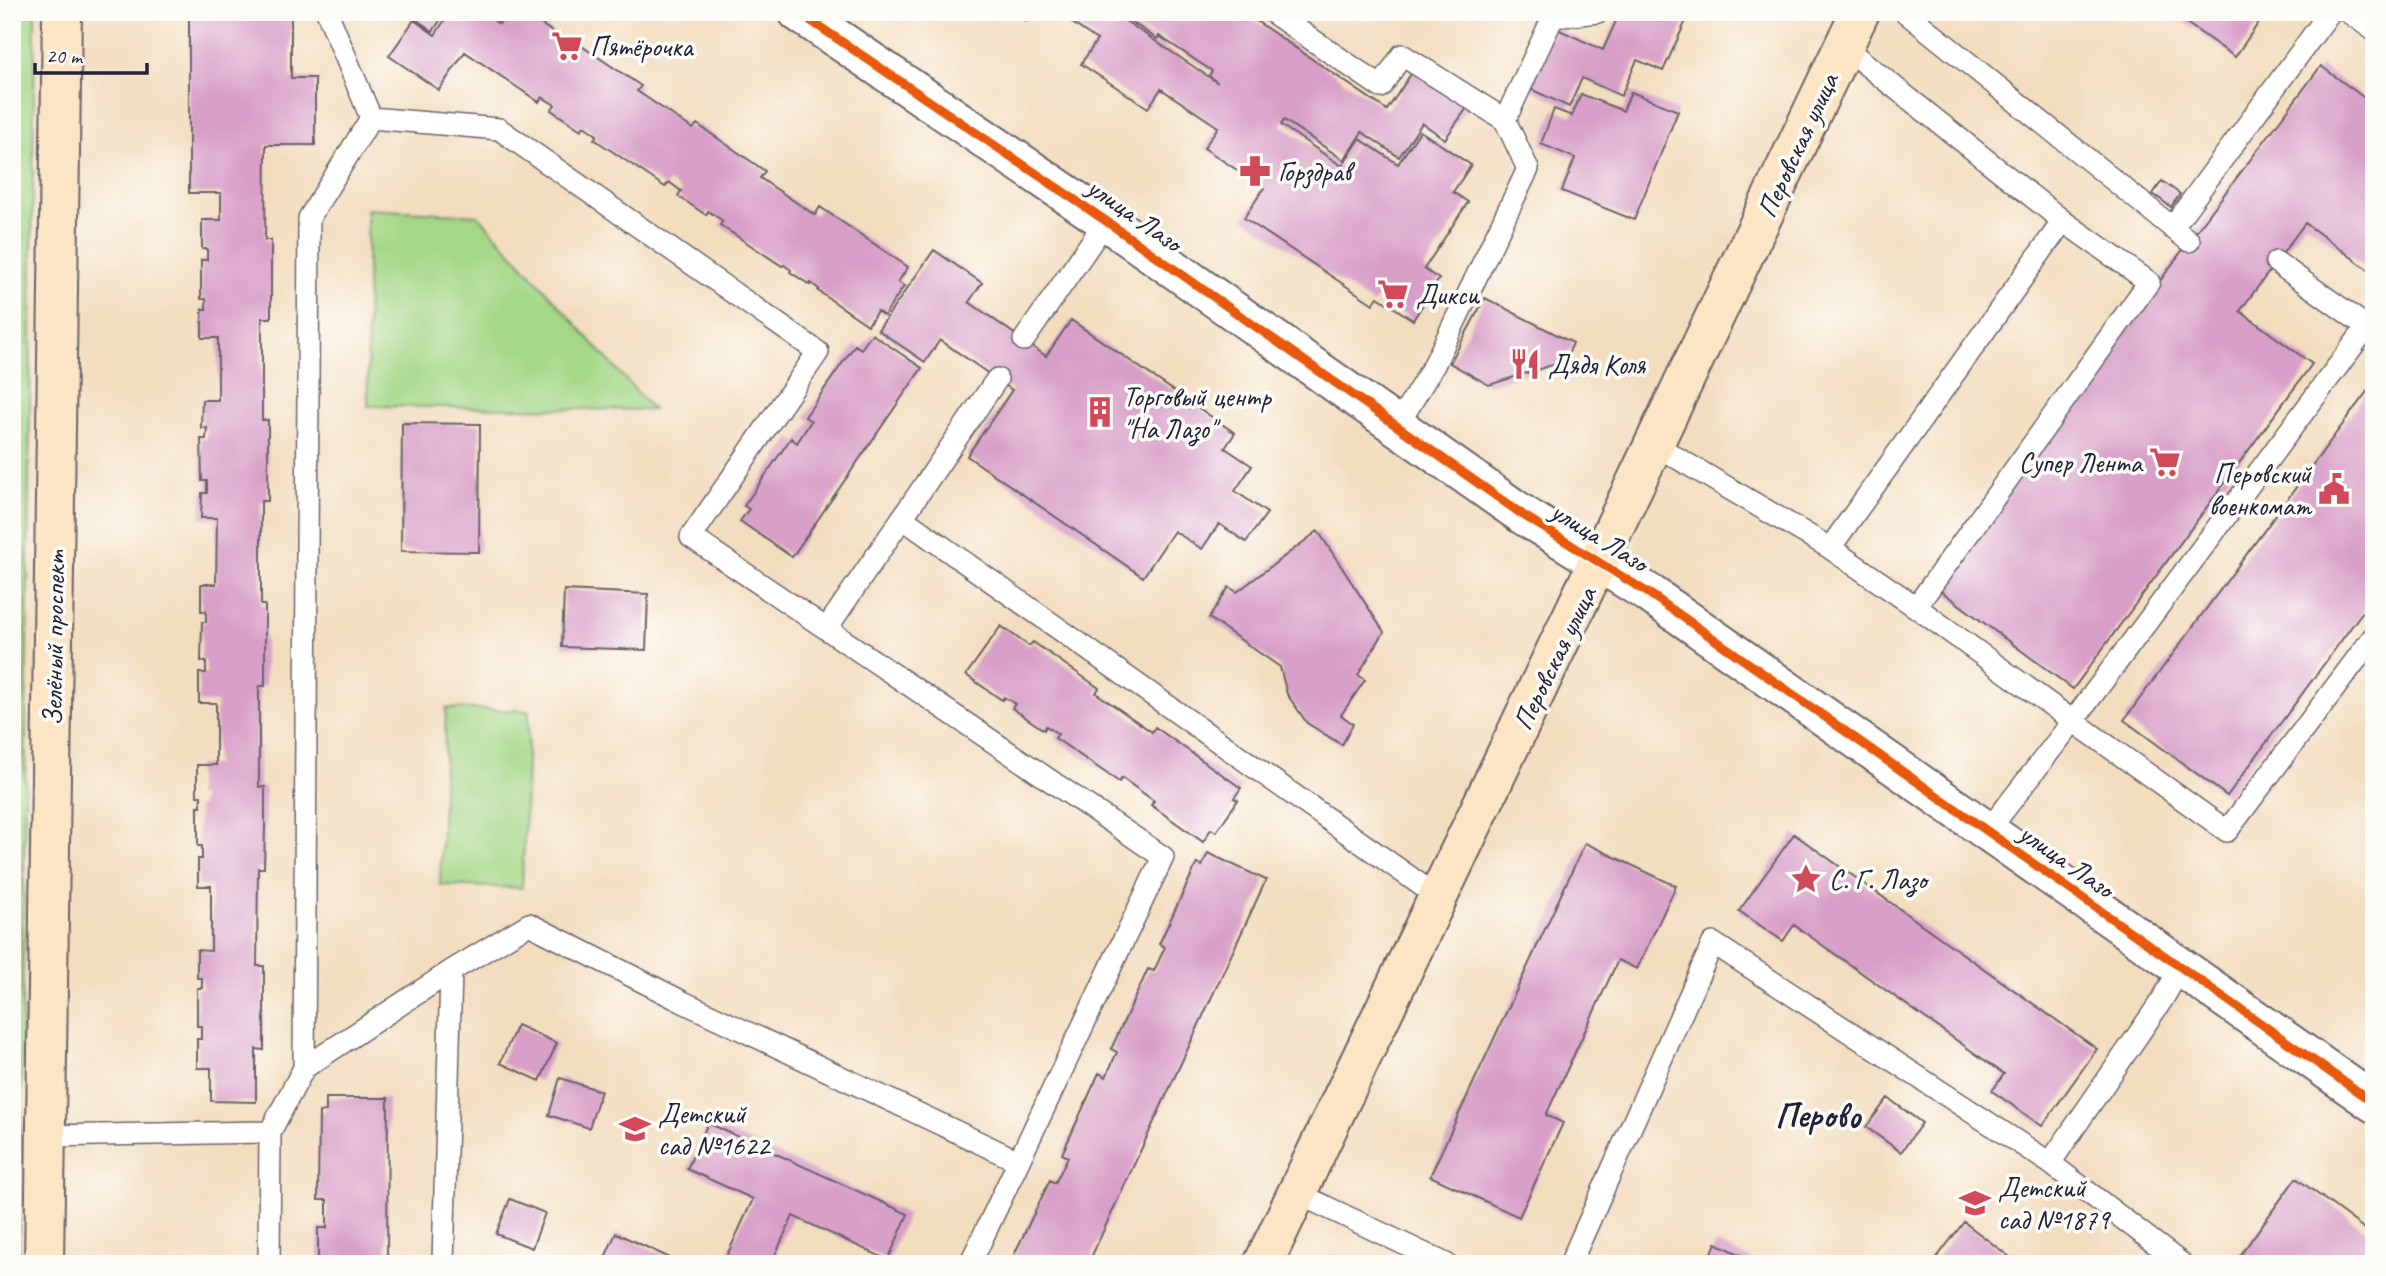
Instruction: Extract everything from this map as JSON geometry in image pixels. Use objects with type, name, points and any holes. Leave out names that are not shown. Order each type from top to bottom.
[{"type":"main road","name":"Зелёный проспект","points":[[44,1264],[62,12]]},
{"type":"main road","name":"Перовская улица","points":[[1263,1264],[1656,445],[1860,12]]},
{"type":"street","name":"улица Лазо","points":[[798,12],[1106,221],[1523,515],[1650,594],[2374,1103]]},
{"type":"lane","points":[[327,12],[371,118]]},
{"type":"lane","points":[[1272,12],[1381,87],[1402,55],[1505,120],[1528,169],[1434,365],[1397,426]]},
{"type":"lane","points":[[1505,120],[1553,17],[1598,12]]},
{"type":"lane","points":[[1905,12],[2189,241]]},
{"type":"lane","points":[[2172,228],[2330,12]]},
{"type":"lane","points":[[2348,12],[2374,30]]},
{"type":"lane","points":[[1844,47],[2063,221],[2149,282],[1916,607]]},
{"type":"lane","points":[[371,118],[499,129],[818,352],[691,537],[1163,857],[970,1264]]},
{"type":"lane","points":[[269,1264],[270,1132],[304,1068],[309,218],[371,118]]},
{"type":"lane","points":[[1024,341],[1106,221]]},
{"type":"lane","points":[[1830,548],[2063,221]]},
{"type":"lane","points":[[1987,832],[2370,329],[2276,262]]},
{"type":"lane","points":[[827,628],[997,379]]},
{"type":"lane","points":[[1656,445],[1830,548],[2227,831],[2374,636]]},
{"type":"lane","points":[[902,518],[1438,897]]},
{"type":"lane","points":[[304,1068],[451,971],[529,924],[681,1001],[1018,1161]]},
{"type":"lane","points":[[1570,1264],[1713,943],[2050,1163],[2182,1264]]},
{"type":"lane","points":[[2050,1163],[2162,1000],[2181,967]]},
{"type":"lane","points":[[443,1264],[451,971]]},
{"type":"lane","points":[[46,1136],[270,1132]]},
{"type":"lane","points":[[1297,1193],[1446,1264]]},
{"type":"green space","points":[[12,12],[35,12],[19,1264],[12,1264]]},
{"type":"green space","points":[[367,209],[478,215],[653,410],[368,406]]},
{"type":"green space","points":[[446,708],[529,711],[522,888],[440,885]]},
{"type":"building","points":[[189,12],[291,12],[291,78],[315,78],[315,145],[266,145],[265,240],[271,240],[271,318],[262,318],[262,420],[268,420],[268,501],[261,501],[261,605],[265,605],[265,686],[259,686],[259,787],[265,787],[265,826],[264,868],[258,868],[257,966],[264,966],[264,1050],[256,1049],[256,1102],[211,1101],[211,1068],[197,1068],[197,1039],[201,1039],[201,1026],[197,1026],[197,988],[202,988],[202,978],[197,978],[197,950],[211,951],[211,886],[198,886],[198,859],[202,859],[202,846],[198,846],[198,806],[201,806],[201,796],[197,796],[197,765],[216,765],[216,703],[199,703],[199,673],[206,673],[206,661],[201,661],[202,622],[206,622],[206,611],[201,611],[201,584],[216,584],[217,518],[201,518],[202,493],[207,493],[207,481],[202,481],[201,439],[206,439],[207,428],[201,428],[202,400],[218,400],[218,338],[202,338],[202,309],[206,309],[206,299],[201,299],[201,260],[207,260],[207,249],[202,249],[202,220],[221,220],[221,193],[189,193]]},
{"type":"building","points":[[406,12],[446,12],[433,31]]},
{"type":"building","points":[[450,12],[482,12],[499,24],[507,12],[523,12],[572,45],[574,41],[641,86],[637,91],[693,129],[697,124],[765,171],[760,178],[815,215],[820,207],[908,267],[898,282],[904,286],[884,316],[877,311],[868,325],[818,291],[811,283],[810,285],[784,265],[720,225],[723,221],[708,211],[706,215],[678,196],[681,191],[669,182],[665,187],[594,139],[597,135],[584,126],[581,130],[551,110],[555,105],[542,97],[539,102],[465,52],[439,90],[389,56],[414,20],[435,35]]},
{"type":"building","points":[[1012,12],[1032,12],[1025,21]]},
{"type":"building","points":[[1056,12],[1112,12],[1218,83],[1209,76],[1212,71],[1117,12],[1243,12],[1387,110],[1415,68],[1469,105],[1445,139],[1422,123],[1399,157],[1362,132],[1344,160],[1284,120],[1281,125],[1342,166],[1360,139],[1398,164],[1420,131],[1471,165],[1453,192],[1468,202],[1424,269],[1439,279],[1413,320],[1378,297],[1373,304],[1244,218],[1264,188],[1204,148],[1218,127],[1161,89],[1148,108],[1081,64],[1097,40]]},
{"type":"building","points":[[1620,12],[1690,12],[1663,71],[1637,60],[1621,96],[1582,78],[1569,107],[1526,87],[1553,27],[1603,50]]},
{"type":"building","points":[[2171,12],[2266,12],[2235,57]]},
{"type":"building","points":[[2321,66],[2374,105],[2374,274],[2305,223],[2240,311],[2312,364],[2073,689],[1937,588],[2189,241]]},
{"type":"building","points":[[1631,92],[1678,111],[1634,220],[1562,191],[1575,158],[1541,144],[1554,109],[1572,116],[1581,94],[1623,111]]},
{"type":"building","points":[[2162,181],[2180,194],[2171,207],[2153,194]]},
{"type":"building","name":"Торговый центр \"На Лазо\"","points":[[934,250],[982,283],[969,302],[1046,356],[1071,320],[1235,433],[1225,448],[1252,466],[1235,491],[1267,513],[1246,542],[1219,524],[1202,549],[1174,531],[1143,577],[967,456],[1012,390],[940,340],[925,362],[878,330]]},
{"type":"building","points":[[1485,298],[1573,343],[1565,361],[1489,385],[1450,363]]},
{"type":"building","points":[[872,334],[922,368],[792,557],[740,521],[749,509],[744,506],[791,438],[797,443],[811,421],[805,417],[855,345],[861,349]]},
{"type":"building","name":"Перовский военкомат","points":[[2374,382],[2374,596],[2227,796],[2124,720]]},
{"type":"building","points":[[402,423],[480,424],[479,552],[401,551]]},
{"type":"building","points":[[1318,531],[1384,632],[1358,675],[1365,680],[1341,715],[1353,724],[1342,745],[1307,723],[1287,694],[1280,667],[1209,618],[1229,587],[1237,592]]},
{"type":"building","points":[[564,590],[648,594],[646,650],[562,647]]},
{"type":"building","points":[[1001,626],[1029,646],[1033,642],[1099,688],[1096,693],[1152,732],[1155,727],[1241,788],[1234,798],[1238,800],[1216,832],[1211,829],[1203,842],[1151,805],[1154,801],[1122,778],[1119,782],[1055,738],[1058,734],[1046,726],[1044,730],[1012,708],[1015,704],[1004,697],[1002,700],[966,675]]},
{"type":"building","points":[[1794,834],[2097,1049],[2042,1126],[1992,1091],[2004,1074],[1818,942],[1794,925],[1783,941],[1739,911]]},
{"type":"building","points":[[1585,843],[1676,886],[1637,969],[1618,960],[1546,1115],[1563,1123],[1519,1217],[1430,1176]]},
{"type":"building","points":[[1208,853],[1266,880],[1088,1264],[1014,1264],[1016,1261],[1012,1259],[1050,1180],[1055,1183],[1068,1157],[1062,1154],[1099,1073],[1106,1077],[1117,1052],[1111,1049],[1148,969],[1154,971],[1165,947],[1159,944],[1197,863],[1202,866]]},
{"type":"building","points":[[517,1025],[557,1043],[540,1081],[500,1063]]},
{"type":"building","points":[[560,1078],[601,1091],[589,1128],[549,1115]]},
{"type":"building","points":[[326,1098],[388,1098],[387,1264],[318,1264],[318,1228],[327,1228],[327,1200],[318,1200],[319,1112],[326,1111]]},
{"type":"building","points":[[1888,1098],[1922,1123],[1901,1152],[1866,1127]]},
{"type":"building","points":[[708,1123],[908,1214],[888,1260],[793,1216],[771,1264],[723,1264],[753,1199],[687,1169]]},
{"type":"building","points":[[2296,1178],[2374,1236],[2374,1264],[2234,1264]]},
{"type":"building","points":[[510,1199],[545,1213],[532,1248],[496,1234]]},
{"type":"building","points":[[1964,1222],[2019,1264],[1932,1264]]},
{"type":"building","points":[[616,1233],[683,1264],[602,1264]]},
{"type":"building","points":[[1716,1243],[1760,1264],[1707,1264]]},
{"type":"cycle path","points":[[798,12],[1106,221],[1523,515],[1650,594],[2374,1103]]},
{"type":"place","name":"Пятёрочка","points":[[567,46]]},
{"type":"place","name":"Горздрав","points":[[1255,171]]},
{"type":"place","name":"Дикси","points":[[1393,294]]},
{"type":"place","name":"Дядя Коля","points":[[1525,364]]},
{"type":"place","name":"Торговый центр \"На Лазо\"","points":[[1100,412]]},
{"type":"place","name":"Супер Лента","points":[[2165,462]]},
{"type":"place","name":"Перовский военкомат","points":[[2334,489]]},
{"type":"place","name":"С. Г. Лазо","points":[[1806,879]]},
{"type":"place","name":"Детский сад №1622","points":[[635,1129]]},
{"type":"place","name":"Детский сад №1879","points":[[1975,1203]]},
{"type":"district","name":"Перово","points":[[1818,1115]]}]
